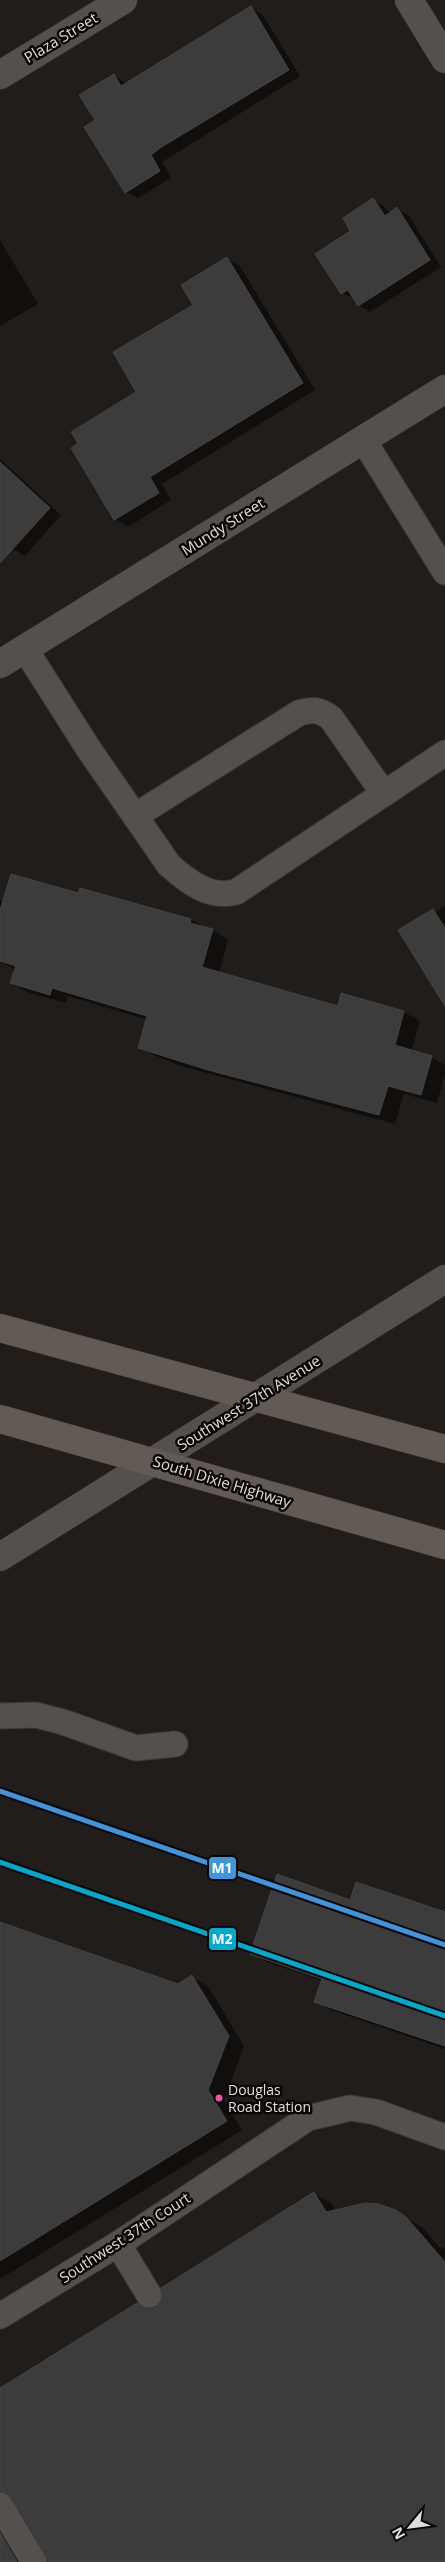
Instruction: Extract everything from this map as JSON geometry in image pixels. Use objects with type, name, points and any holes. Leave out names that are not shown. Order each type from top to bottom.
[{"type":"highway","points":[[0,1328],[445,1449]]},
{"type":"highway","name":"South Dixie Highway","points":[[0,1419],[154,1461],[272,1497],[445,1544]]},
{"type":"street","name":"Plaza Street","points":[[0,75],[123,0]]},
{"type":"street","points":[[409,0],[445,59]]},
{"type":"street","name":"Mundy Street","points":[[0,664],[364,441],[445,389]]},
{"type":"street","name":"Southwest 37th Avenue","points":[[0,1557],[445,1279]]},
{"type":"lane","points":[[364,441],[445,572]]},
{"type":"lane","points":[[25,649],[90,750],[170,865],[186,880],[222,896],[236,892],[445,753]]},
{"type":"lane","points":[[135,816],[299,713],[312,709],[322,712],[331,718],[384,794]]},
{"type":"lane","points":[[0,1716],[36,1715],[63,1722],[136,1748],[175,1744]]},
{"type":"lane","name":"Southwest 37th Court","points":[[0,2316],[118,2244],[308,2118],[350,2108],[376,2112],[445,2137]]},
{"type":"lane","points":[[118,2244],[149,2295]]},
{"type":"lane","points":[[0,2505],[34,2562]]},
{"type":"building","points":[[251,6],[289,70],[160,148],[151,155],[160,171],[125,193],[84,127],[95,120],[79,95],[114,74],[121,86]]},
{"type":"building","points":[[373,198],[385,216],[397,207],[430,260],[358,306],[348,290],[341,294],[315,254],[350,231],[343,218]]},
{"type":"building","points":[[227,257],[303,383],[150,477],[159,493],[114,520],[71,448],[78,443],[71,432],[136,392],[113,352],[193,305],[181,285]]},
{"type":"building","points":[[0,462],[50,508],[0,563]]},
{"type":"building","points":[[11,874],[78,893],[80,888],[191,919],[190,923],[213,929],[202,967],[338,1006],[341,993],[404,1011],[395,1045],[432,1056],[421,1095],[388,1086],[379,1115],[208,1070],[138,1048],[147,1016],[52,988],[50,995],[10,983],[16,966],[0,961],[0,910]]},
{"type":"building","points":[[433,909],[445,928],[445,1006],[398,930]]},
{"type":"building","points":[[277,1874],[350,1900],[356,1882],[445,1912],[445,2046],[314,2002],[322,1979],[250,1954]]},
{"type":"building","points":[[0,1922],[178,1984],[192,1975],[229,2036],[208,2090],[227,2121],[0,2261]]},
{"type":"building","points":[[314,2192],[326,2212],[365,2203],[378,2204],[396,2210],[406,2217],[445,2262],[445,2562],[48,2562],[46,2555],[12,2498],[7,2493],[0,2491],[0,2388],[137,2303],[149,2309],[157,2307],[163,2295],[161,2288]]},
{"type":"building","points":[[0,2533],[17,2562],[0,2562]]},
{"type":"transit line","name":"M1","points":[[0,1791],[445,1945]]},
{"type":"transit line","name":"M2","points":[[0,1862],[445,2016]]},
{"type":"place","name":"Douglas Road Station","points":[[219,2098]]}]
